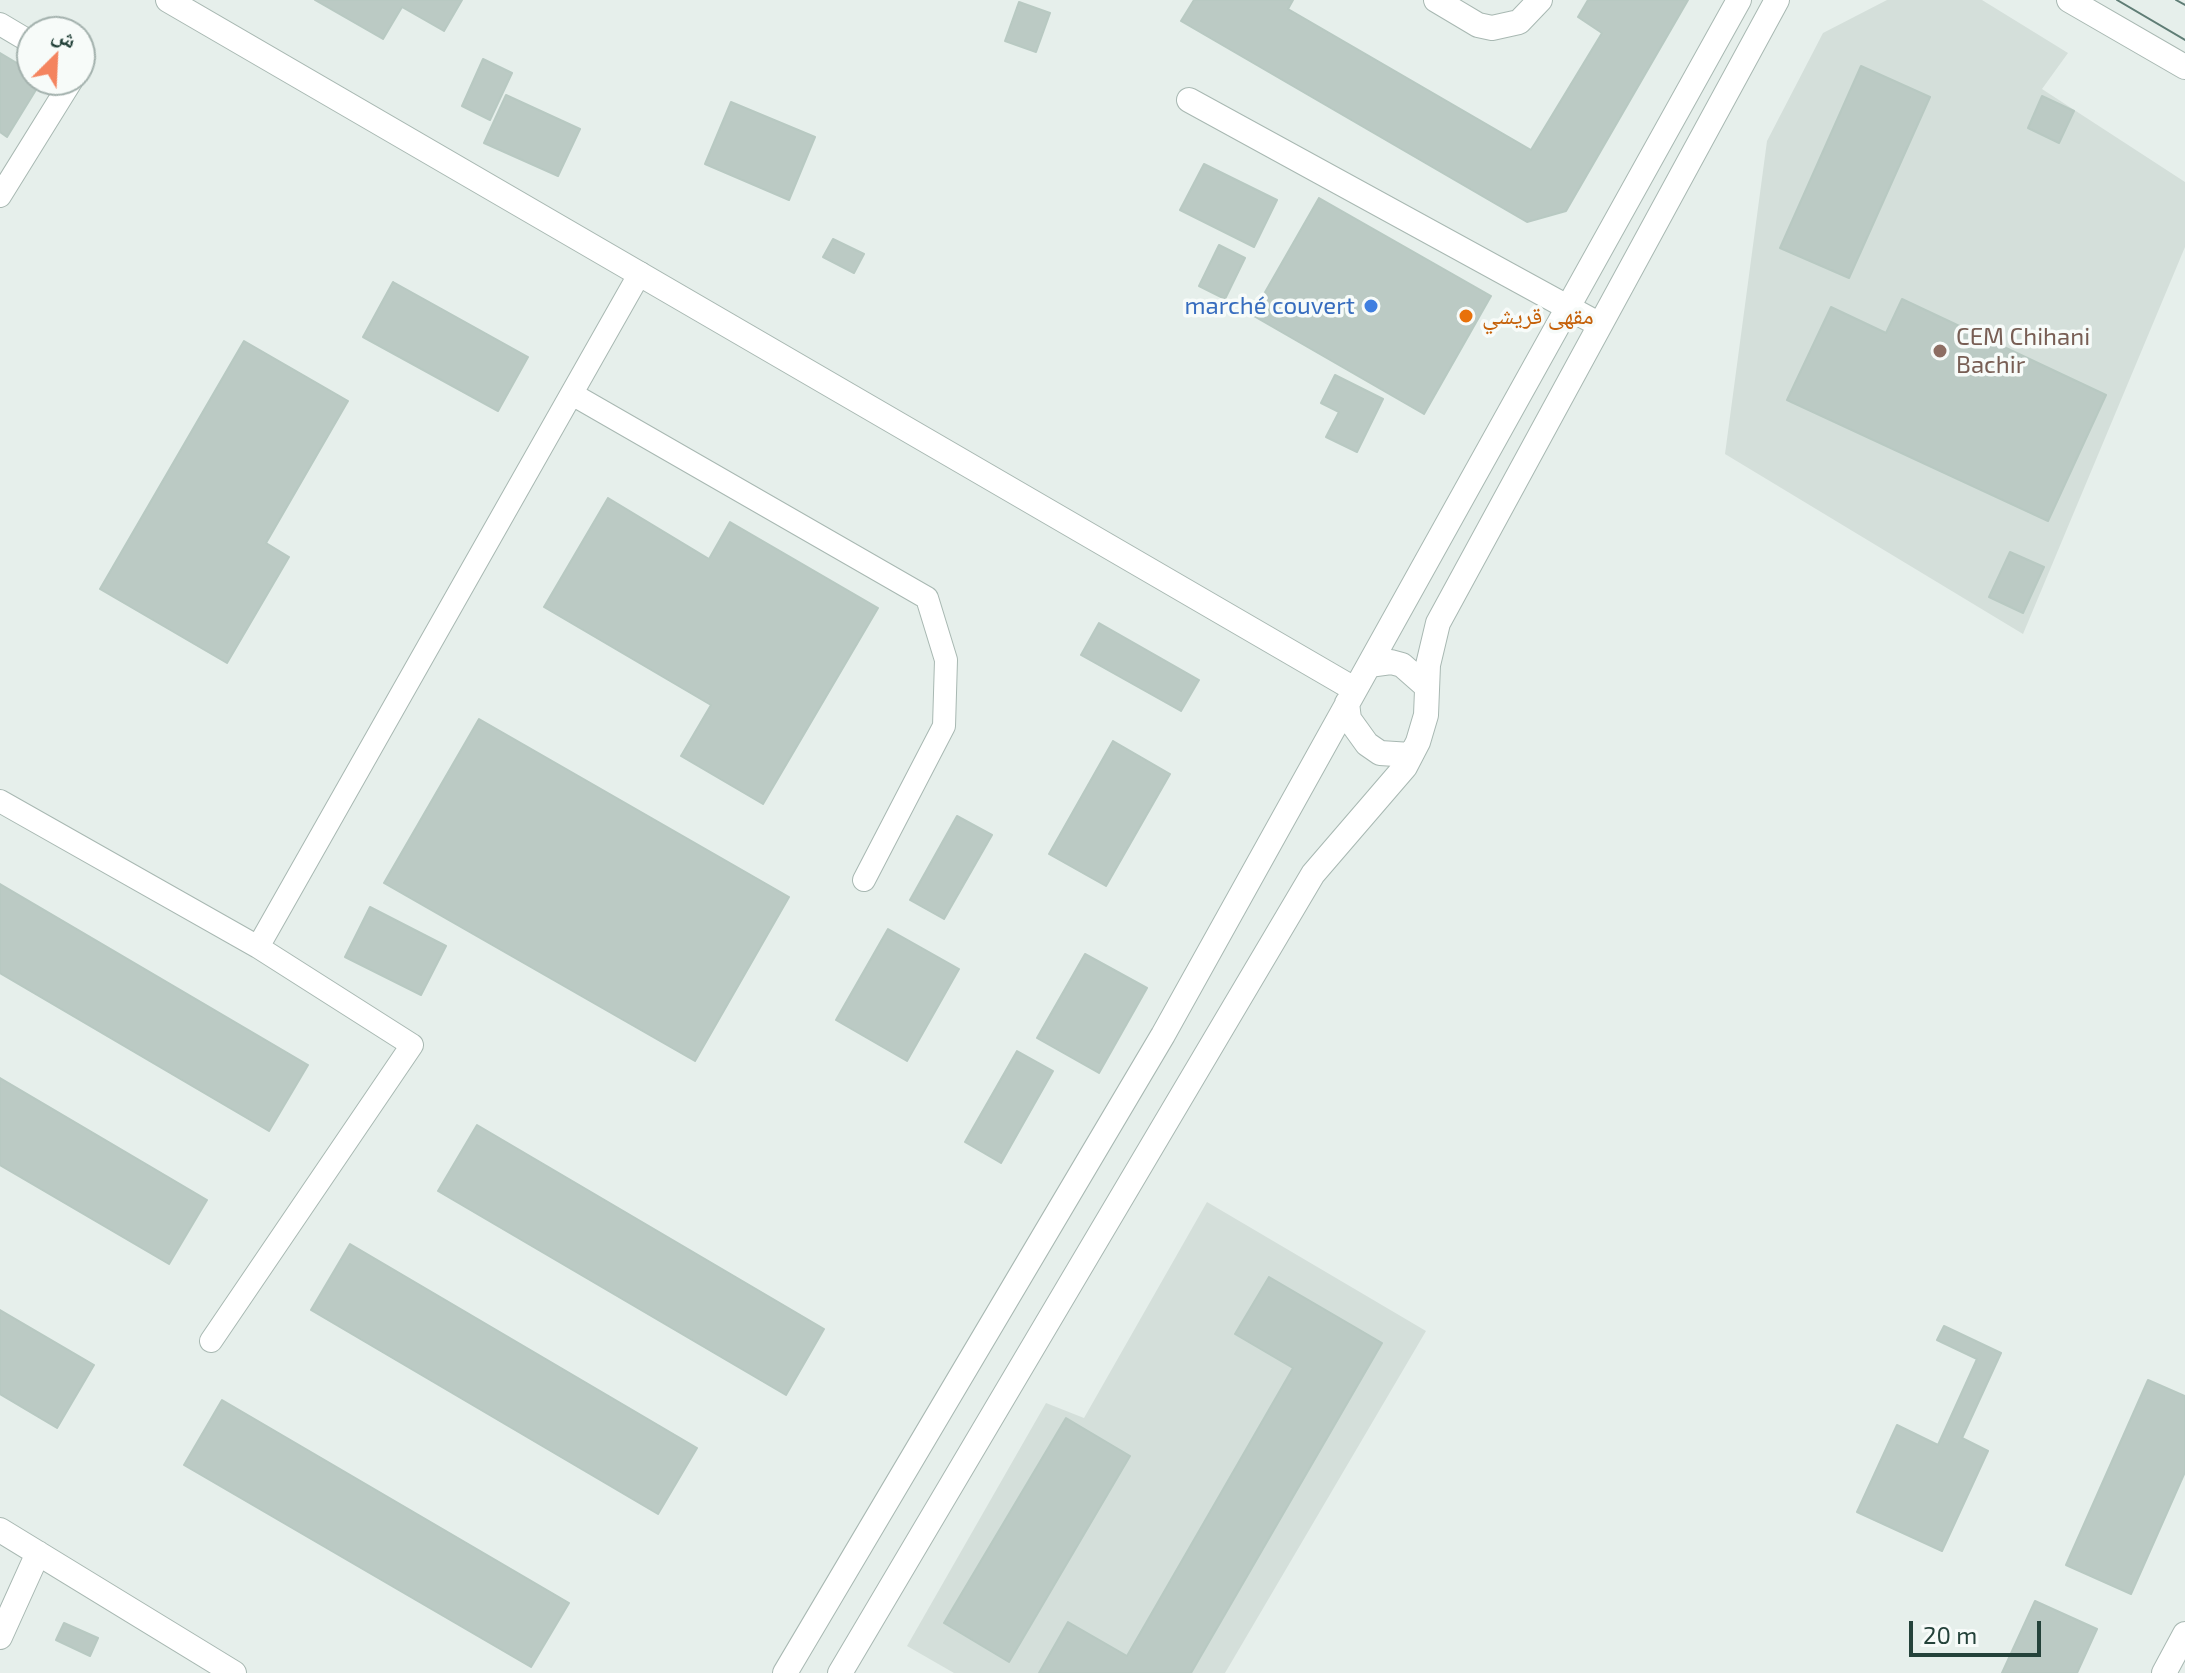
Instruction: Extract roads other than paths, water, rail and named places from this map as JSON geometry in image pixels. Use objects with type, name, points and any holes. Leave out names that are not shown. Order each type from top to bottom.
[{"type":"street","points":[[168,0],[640,273],[1351,696]]},
{"type":"street","points":[[1436,0],[1478,25],[1492,28],[1519,22],[1540,0]]},
{"type":"street","points":[[785,1673],[1163,1035],[1739,0]]},
{"type":"street","points":[[840,1673],[1313,874],[1388,791],[1411,755],[1426,715],[1430,654],[1438,623],[1777,0]]},
{"type":"street","points":[[2069,0],[2185,67]]},
{"type":"street","points":[[1189,100],[1600,325]]},
{"type":"street","points":[[1369,665],[1391,662],[1402,665],[1427,687]]},
{"type":"street","points":[[1351,696],[1349,719],[1367,744],[1388,755],[1411,755]]},
{"type":"street","points":[[0,1530],[234,1673]]},
{"type":"street","points":[[0,1637],[38,1553]]},
{"type":"street","points":[[2164,1673],[2185,1634]]},
{"type":"lane","points":[[0,196],[62,96]]},
{"type":"lane","points":[[258,947],[640,273]]},
{"type":"lane","points":[[572,394],[927,598],[946,660],[944,726],[864,880]]},
{"type":"lane","points":[[0,801],[258,947],[412,1045],[211,1341]]},
{"type":"tram line","points":[[2117,0],[2185,40]]},
{"type":"tram line","points":[[2176,0],[2185,5]]},
{"type":"place","name":"marché couvert","points":[[1371,306]]},
{"type":"place","name":"مقهى قريشي","points":[[1466,316]]},
{"type":"place","name":"CEM Chihani Bachir","points":[[1940,351]]}]
